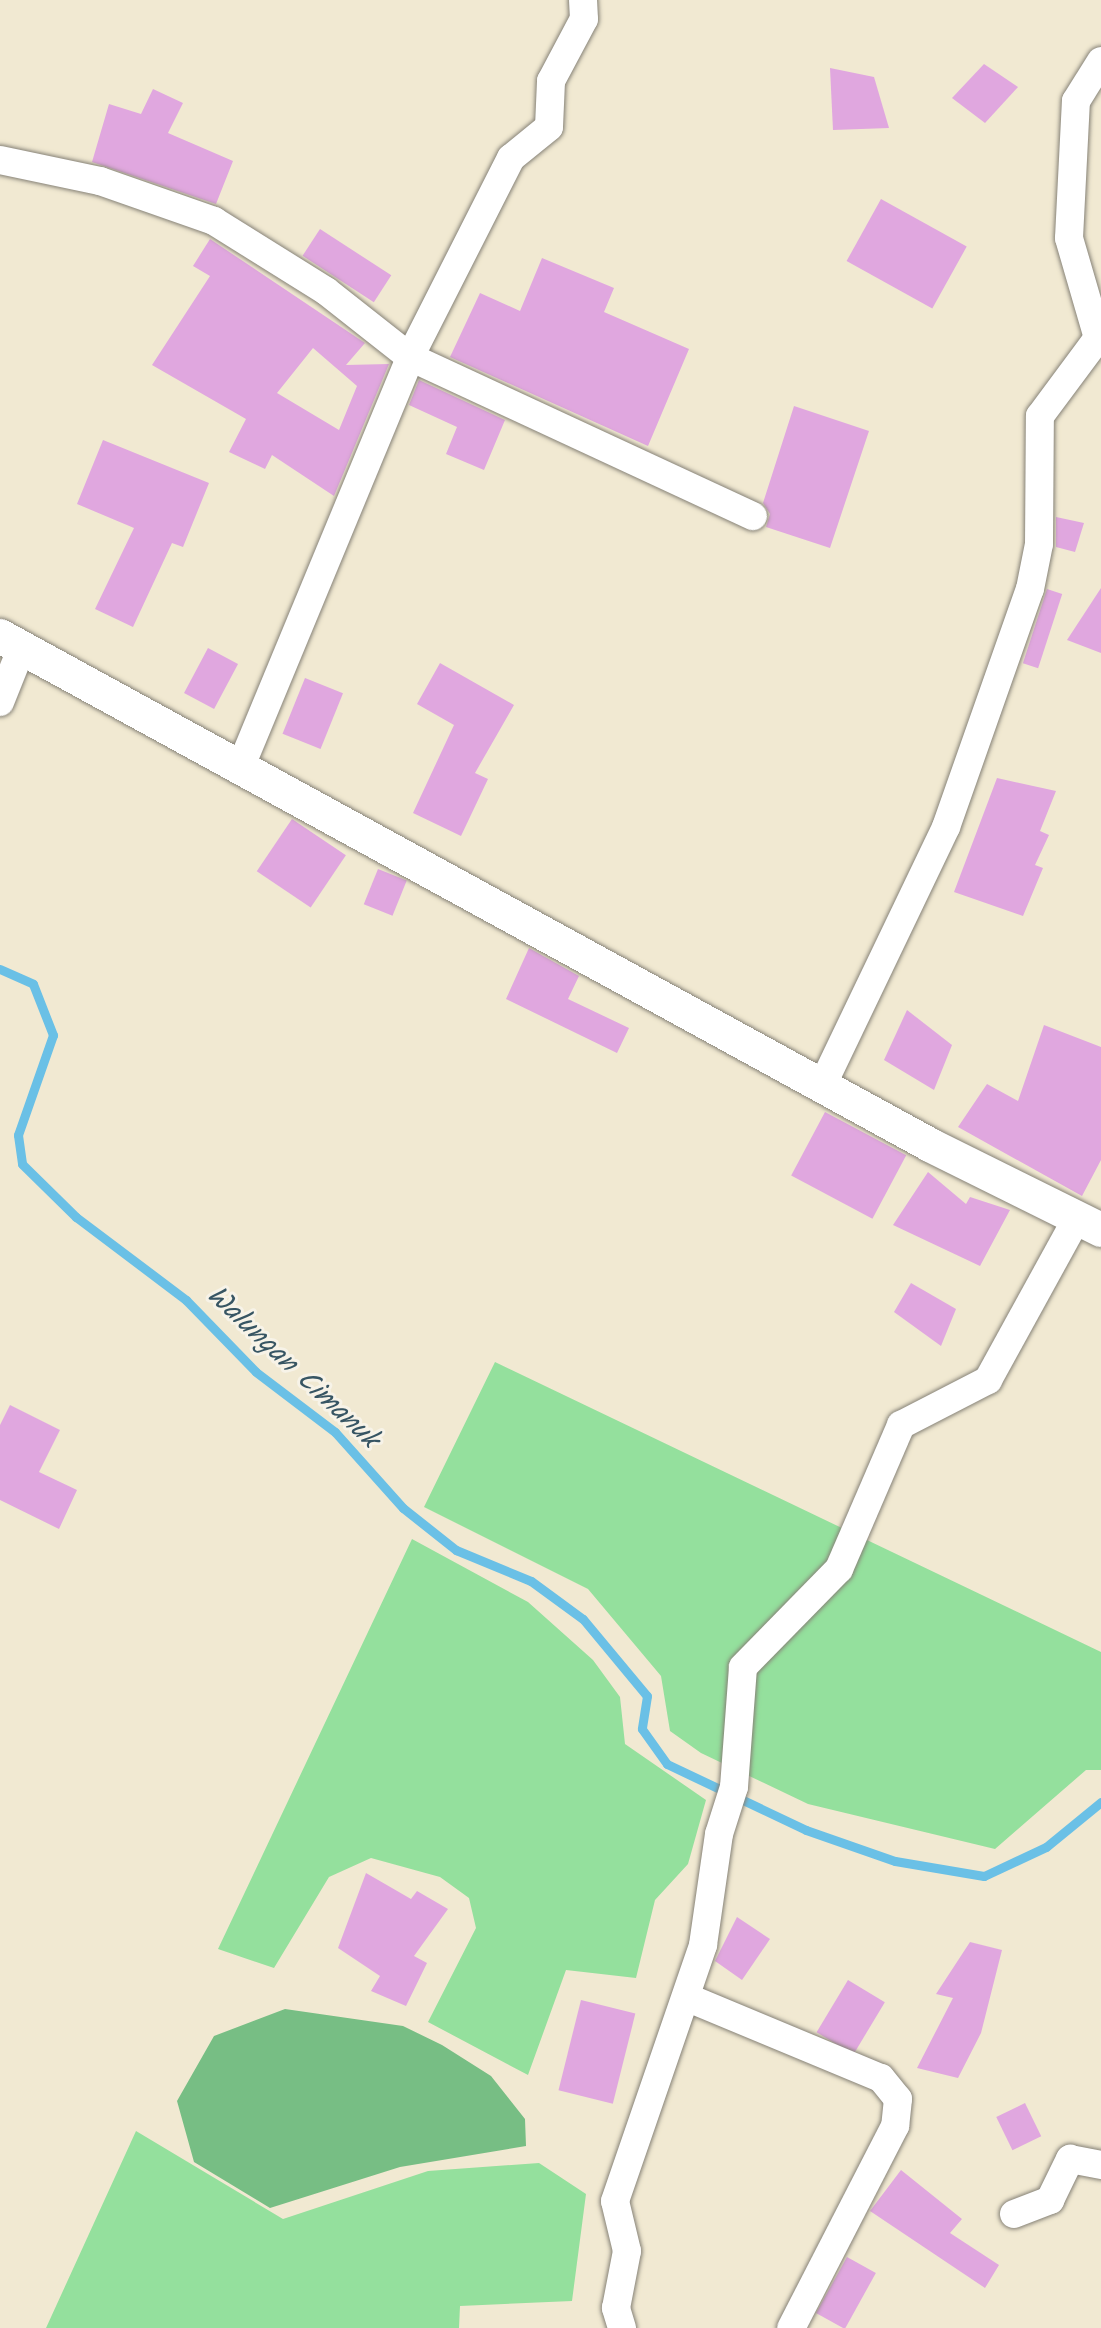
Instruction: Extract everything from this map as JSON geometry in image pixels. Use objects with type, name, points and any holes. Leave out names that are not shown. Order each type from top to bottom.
[{"type":"street","points":[[241,766],[410,357],[505,169],[553,119],[551,81],[584,19],[583,0]]},
{"type":"street","points":[[822,1086],[946,827],[1030,589],[1039,544],[1040,416],[1098,338],[1069,238],[1076,101],[1101,61]]},
{"type":"street","points":[[0,160],[100,181],[214,221],[326,291],[410,357],[753,516]]},
{"type":"street","points":[[0,702],[11,642],[822,1086],[1089,1224],[988,1380],[901,1425],[839,1569],[748,1656],[740,1679],[734,1787],[719,1834],[703,1945],[615,2201],[627,2251],[616,2308],[622,2328]]},
{"type":"street","points":[[686,1997],[881,2078],[898,2099],[895,2126],[791,2328]]},
{"type":"street","points":[[1014,2214],[1050,2200],[1070,2159],[1101,2165]]},
{"type":"green space","points":[[495,1362],[1101,1652],[1101,1770],[1086,1770],[995,1849],[808,1804],[701,1753],[670,1731],[661,1676],[588,1589],[424,1507]]},
{"type":"green space","points":[[412,1539],[528,1602],[593,1660],[620,1697],[625,1744],[706,1800],[688,1864],[655,1900],[636,1978],[566,1970],[528,2075],[428,2022],[476,1928],[469,1898],[440,1877],[371,1858],[329,1877],[274,1968],[218,1949]]},
{"type":"green space","points":[[285,2009],[403,2026],[442,2045],[491,2076],[525,2119],[526,2146],[400,2167],[270,2208],[194,2162],[177,2101],[214,2036]]},
{"type":"green space","points":[[136,2131],[283,2219],[428,2171],[539,2163],[586,2194],[572,2301],[460,2306],[459,2328],[46,2328]]},
{"type":"building","points":[[984,64],[1018,87],[985,123],[952,98]]},
{"type":"building","points":[[830,68],[874,77],[889,128],[833,130]]},
{"type":"building","points":[[153,89],[183,103],[168,133],[233,161],[216,204],[92,162],[109,104],[141,114]]},
{"type":"building","points":[[881,199],[967,247],[932,309],[847,261]]},
{"type":"building","points":[[320,229],[391,275],[374,302],[303,256]]},
{"type":"building","points":[[210,239],[365,343],[346,365],[389,364],[334,496],[272,455],[265,469],[229,452],[246,419],[152,365],[210,276],[193,266]],"holes":[[[313,348],[357,386],[339,430],[277,393]]]},
{"type":"building","points":[[542,258],[614,288],[604,312],[689,349],[648,446],[450,357],[480,293],[520,311]]},
{"type":"building","points":[[419,380],[505,420],[484,470],[446,454],[457,427],[409,405]]},
{"type":"building","points":[[794,406],[869,431],[830,548],[766,527],[770,514],[763,503]]},
{"type":"building","points":[[103,440],[209,483],[183,547],[172,543],[133,627],[95,609],[134,528],[77,504]]},
{"type":"building","points":[[1056,517],[1084,523],[1075,552],[1056,547]]},
{"type":"building","points":[[1101,588],[1101,653],[1067,640]]},
{"type":"building","points":[[1047,589],[1062,594],[1038,668],[1023,663]]},
{"type":"building","points":[[208,648],[238,664],[214,709],[184,693]]},
{"type":"building","points":[[440,663],[514,705],[475,773],[488,779],[461,836],[413,813],[454,725],[417,704]]},
{"type":"building","points":[[305,678],[343,693],[321,749],[283,734]]},
{"type":"building","points":[[997,778],[1056,791],[1040,831],[1049,835],[1035,865],[1043,868],[1023,916],[954,892]]},
{"type":"building","points":[[292,819],[346,855],[311,908],[257,871]]},
{"type":"building","points":[[378,869],[407,881],[393,916],[364,904]]},
{"type":"building","points":[[529,948],[579,976],[568,999],[629,1028],[617,1053],[506,999]]},
{"type":"building","points":[[907,1010],[952,1045],[934,1090],[884,1060]]},
{"type":"building","points":[[1044,1025],[1101,1047],[1101,1160],[1082,1196],[958,1127],[987,1084],[1018,1101]]},
{"type":"building","points":[[825,1112],[906,1155],[872,1219],[791,1176]]},
{"type":"building","points":[[928,1172],[966,1204],[970,1197],[1010,1210],[980,1266],[893,1225]]},
{"type":"building","points":[[911,1283],[956,1309],[941,1346],[894,1312]]},
{"type":"building","points":[[10,1405],[60,1430],[39,1472],[77,1490],[59,1529],[0,1500],[0,1425]]},
{"type":"building","points":[[366,1873],[411,1899],[417,1891],[448,1909],[414,1956],[427,1963],[406,2006],[371,1991],[380,1976],[338,1948]]},
{"type":"building","points":[[737,1917],[770,1939],[742,1980],[715,1961]]},
{"type":"building","points":[[970,1942],[1002,1950],[981,2033],[958,2078],[917,2068],[953,1998],[936,1994]]},
{"type":"building","points":[[848,1980],[885,2002],[853,2054],[817,2032]]},
{"type":"building","points":[[581,2000],[635,2014],[613,2104],[559,2090]]},
{"type":"building","points":[[1025,2103],[1041,2136],[1012,2150],[996,2117]]},
{"type":"building","points":[[901,2170],[962,2219],[950,2233],[999,2265],[985,2288],[870,2211]]},
{"type":"building","points":[[847,2257],[876,2273],[845,2328],[816,2313]]},
{"type":"waterway","name":"Walungan Cimanuk","points":[[0,969],[33,984],[53,1035],[18,1135],[22,1164],[76,1217],[186,1300],[256,1372],[335,1432],[403,1508],[456,1550],[531,1581],[583,1619],[647,1696],[642,1729],[667,1764],[806,1830],[895,1861],[984,1876],[1046,1847],[1101,1802]]}]
